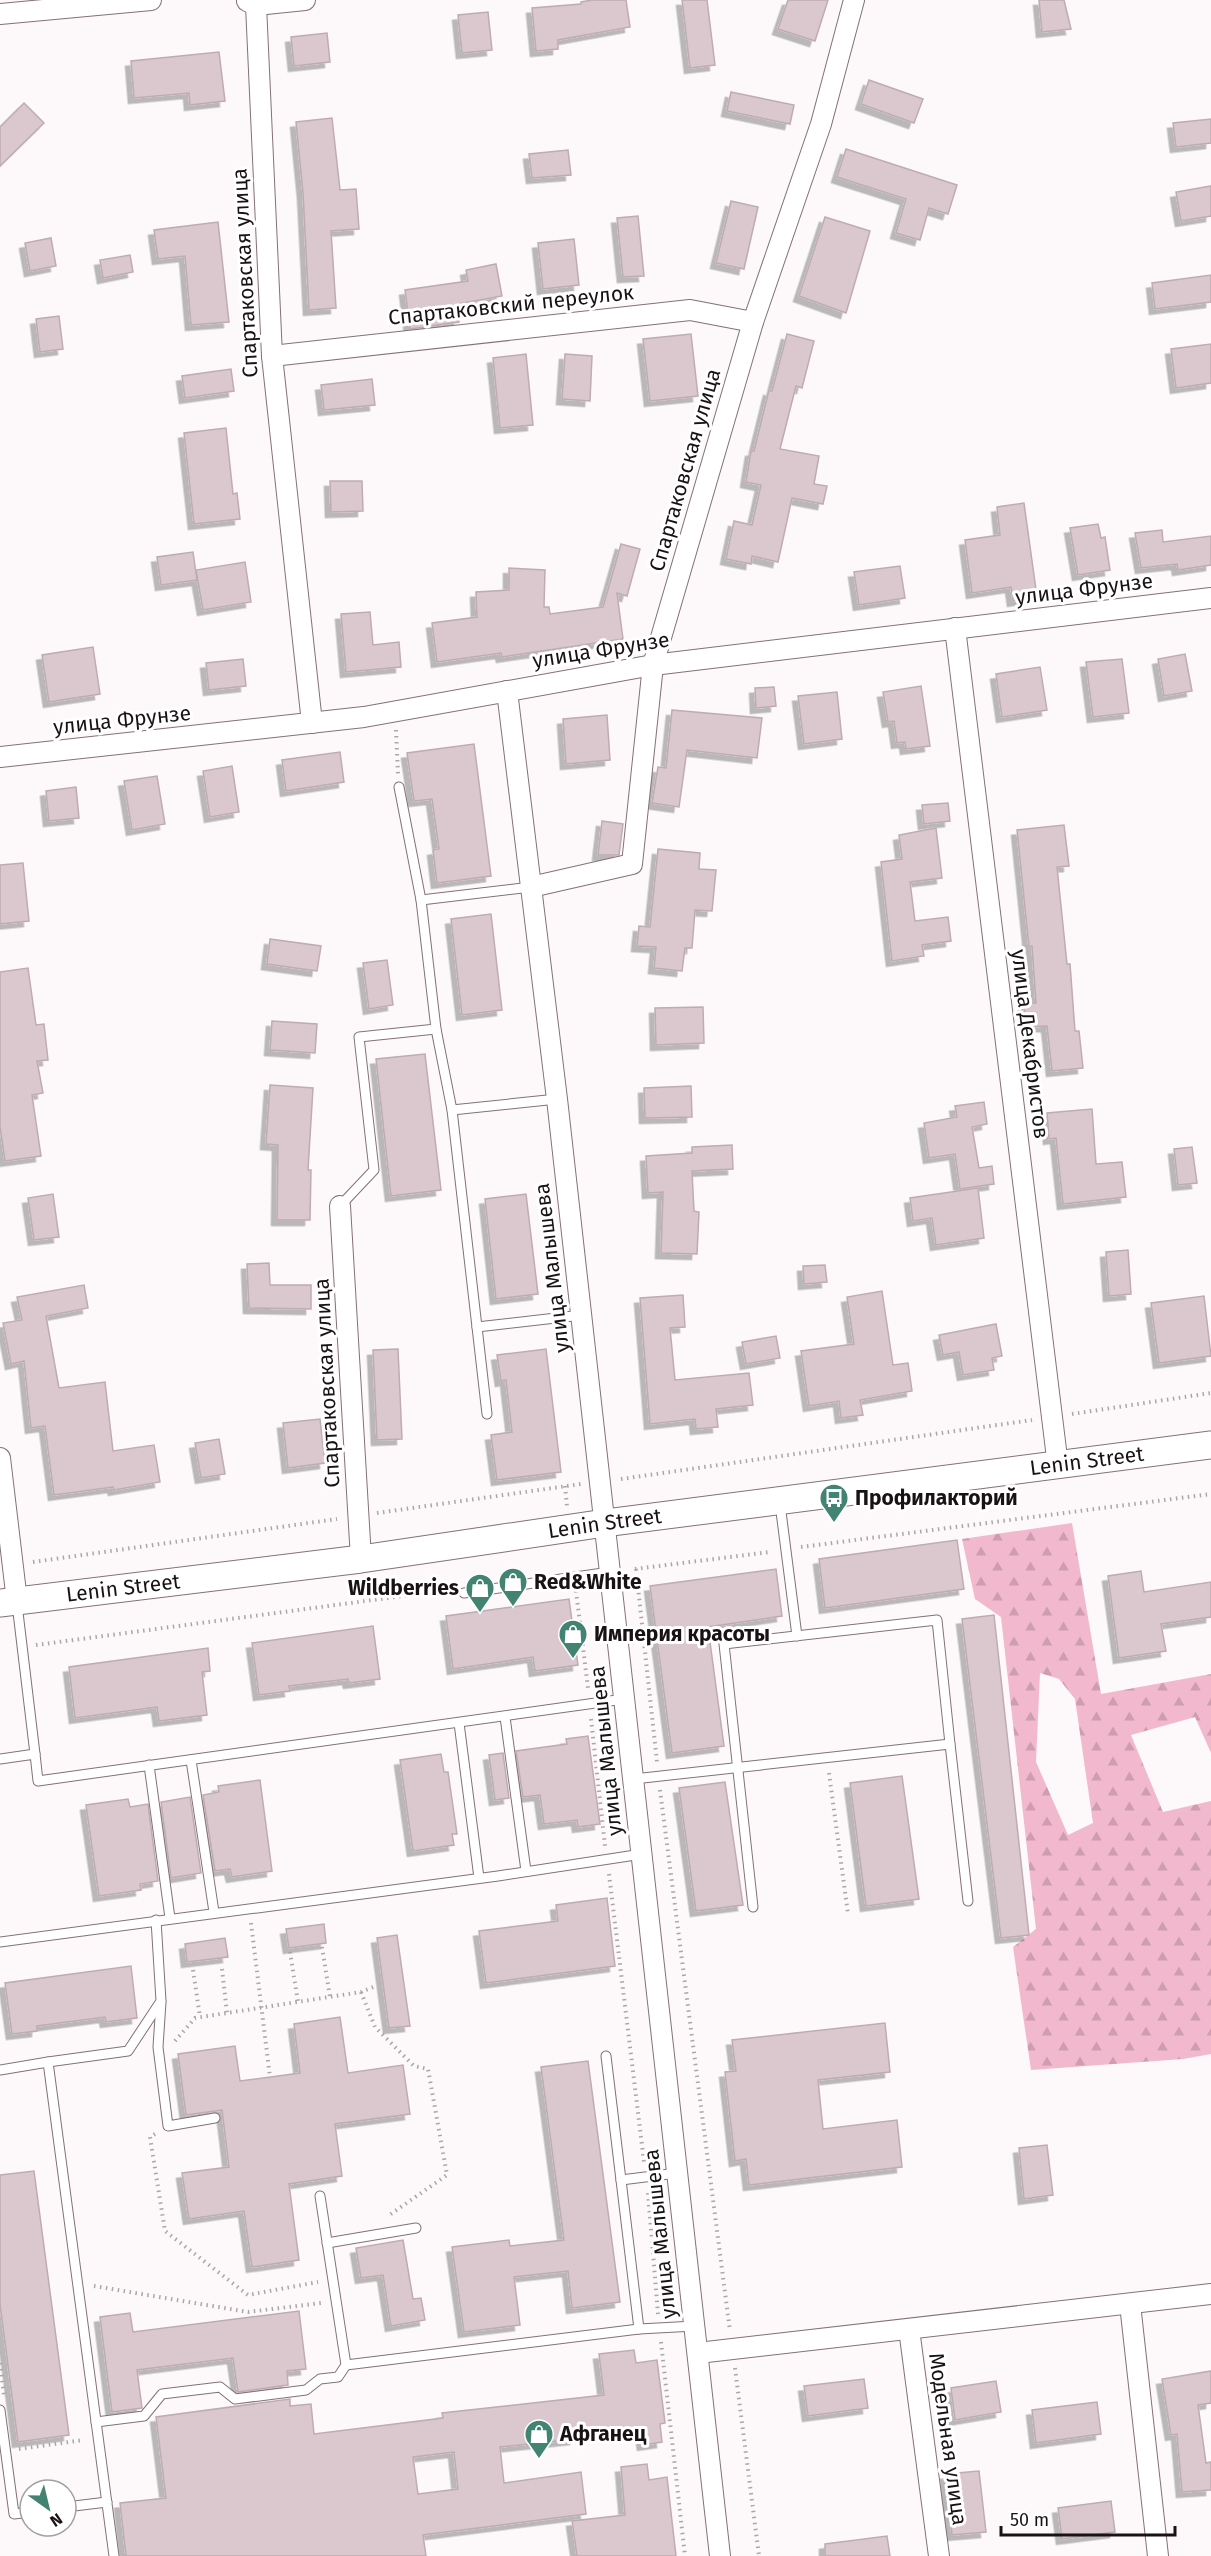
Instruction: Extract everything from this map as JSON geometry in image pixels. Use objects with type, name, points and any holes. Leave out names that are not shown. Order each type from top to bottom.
[{"type":"main road","name":"Lenin Street","points":[[9,1602],[360,1558],[605,1523],[1211,1445]]},
{"type":"street","points":[[0,14],[151,0]]},
{"type":"street","points":[[253,2],[305,0]]},
{"type":"street","name":"Спартаковская улица","points":[[531,887],[632,864],[653,665],[753,322],[821,124],[854,0]]},
{"type":"street","name":"Спартаковская улица","points":[[253,2],[272,356],[312,723]]},
{"type":"street","name":"Спартаковский переулок","points":[[272,356],[690,310],[753,322]]},
{"type":"street","name":"улица Фрунзе","points":[[0,757],[312,723],[395,712],[653,665],[1211,598]]},
{"type":"street","name":"улица Декабристов","points":[[955,628],[1058,1466]]},
{"type":"street","name":"улица Малышева","points":[[507,691],[582,1315],[720,2556]]},
{"type":"street","name":"Спартаковская улица","points":[[340,1206],[360,1558]]},
{"type":"street","points":[[0,1458],[9,1602]]},
{"type":"street","points":[[698,2353],[1211,2294]]},
{"type":"street","points":[[1130,2304],[1158,2556]]},
{"type":"street","name":"Модельная улица","points":[[909,2329],[939,2556]]},
{"type":"lane","points":[[399,787],[421,900],[436,1029],[452,1110],[487,1414]]},
{"type":"lane","points":[[421,900],[531,887]]},
{"type":"lane","points":[[340,1206],[374,1170],[359,1037],[436,1029]]},
{"type":"lane","points":[[452,1110],[557,1100]]},
{"type":"lane","points":[[477,1327],[582,1315]]},
{"type":"lane","points":[[780,1502],[796,1636]]},
{"type":"lane","points":[[464,1593],[610,1572]]},
{"type":"lane","points":[[9,1602],[21,1647],[38,1781],[624,1699]]},
{"type":"lane","points":[[753,1908],[724,1644],[937,1620],[968,1901]]},
{"type":"lane","points":[[505,1717],[526,1872]]},
{"type":"lane","points":[[459,1723],[479,1878]]},
{"type":"lane","points":[[634,1779],[950,1744]]},
{"type":"lane","points":[[0,1759],[35,1754]]},
{"type":"lane","points":[[191,1760],[214,1912]]},
{"type":"lane","points":[[149,1765],[170,1918]]},
{"type":"lane","points":[[0,1941],[526,1872],[642,1854]]},
{"type":"lane","points":[[156,1920],[161,2016],[158,2047],[168,2126],[215,2118]]},
{"type":"lane","points":[[0,2070],[128,2051],[160,2001]]},
{"type":"lane","points":[[606,2056],[639,2329]]},
{"type":"lane","points":[[48,2062],[114,2556]]},
{"type":"lane","points":[[621,2180],[678,2173]]},
{"type":"lane","points":[[96,2422],[144,2416],[162,2394],[220,2387],[235,2399],[306,2390],[320,2379],[338,2377],[346,2365],[320,2196]]},
{"type":"lane","points":[[327,2243],[416,2228]]},
{"type":"lane","points":[[346,2365],[639,2329],[695,2326]]},
{"type":"lane","points":[[3,2408],[14,2514],[18,2514]]},
{"type":"lane","points":[[78,2506],[107,2502]]},
{"type":"path","points":[[395,712],[399,787]]},
{"type":"path","points":[[565,1486],[570,1529]]},
{"type":"path","points":[[610,1572],[1211,1494]]},
{"type":"path","points":[[636,1569],[658,1776],[759,2556]]},
{"type":"path","points":[[575,1577],[646,2177],[685,2556]]},
{"type":"path","points":[[21,1647],[448,1590],[460,1589],[464,1593]]},
{"type":"path","points":[[827,1757],[848,1914]]},
{"type":"path","points":[[249,1908],[270,2077]]},
{"type":"path","points":[[322,1947],[330,1997]]},
{"type":"path","points":[[290,1952],[298,2002]]},
{"type":"path","points":[[222,1969],[227,2013]]},
{"type":"path","points":[[193,1970],[200,2017]]},
{"type":"path","points":[[158,2047],[171,2045],[195,2018],[361,1992],[376,1986]]},
{"type":"path","points":[[358,2237],[447,2175],[428,2069],[414,2066],[375,2027],[361,1992]]},
{"type":"path","points":[[168,2126],[150,2137],[165,2231],[248,2295],[333,2279]]},
{"type":"path","points":[[78,2283],[248,2312],[337,2301]]},
{"type":"path","points":[[0,2362],[3,2408]]},
{"type":"path","points":[[11,2450],[99,2438]]},
{"type":"green space","points":[[1072,1523],[1101,1694],[1211,1674],[1211,1753],[1195,1717],[1131,1735],[1163,1812],[1211,1801],[1211,2054],[1183,2059],[1031,2070],[1013,1947],[1036,1929],[1001,1617],[975,1599],[962,1539]],"holes":[[[1040,1673],[1059,1679],[1075,1699],[1093,1823],[1068,1835],[1036,1762]]]},
{"type":"building","points":[[626,0],[630,27],[558,40],[558,49],[536,51],[532,8],[581,4],[581,2]]},
{"type":"building","points":[[682,0],[707,0],[715,65],[690,68]]},
{"type":"building","points":[[788,0],[828,0],[815,41],[778,29]]},
{"type":"building","points":[[1039,0],[1064,0],[1071,29],[1042,32]]},
{"type":"building","points":[[488,12],[492,50],[462,53],[458,15]]},
{"type":"building","points":[[327,33],[330,62],[294,66],[291,37]]},
{"type":"building","points":[[219,52],[225,101],[190,105],[189,93],[134,98],[131,61]]},
{"type":"building","points":[[869,80],[923,99],[914,123],[861,104]]},
{"type":"building","points":[[731,92],[794,105],[790,124],[727,111]]},
{"type":"building","points":[[24,103],[44,123],[0,166],[0,127]]},
{"type":"building","points":[[332,118],[340,190],[356,189],[359,229],[331,231],[336,308],[309,310],[303,193],[296,122]]},
{"type":"building","points":[[1211,119],[1211,143],[1176,147],[1173,123]]},
{"type":"building","points":[[846,149],[957,185],[948,214],[929,208],[920,240],[896,233],[906,199],[837,177]]},
{"type":"building","points":[[568,150],[571,175],[532,178],[529,154]]},
{"type":"building","points":[[1211,186],[1211,216],[1181,221],[1176,192]]},
{"type":"building","points":[[731,201],[758,207],[744,269],[716,263]]},
{"type":"building","points":[[638,216],[644,276],[623,277],[617,218]]},
{"type":"building","points":[[825,217],[870,231],[846,313],[799,296]]},
{"type":"building","points":[[218,222],[229,322],[191,325],[185,256],[158,259],[154,230]]},
{"type":"building","points":[[51,238],[56,266],[30,271],[25,243]]},
{"type":"building","points":[[574,239],[579,285],[543,289],[538,243]]},
{"type":"building","points":[[130,255],[133,272],[103,278],[100,260]]},
{"type":"building","points":[[496,264],[502,296],[457,304],[459,322],[410,329],[405,290],[468,281],[466,270]]},
{"type":"building","points":[[1211,275],[1211,302],[1155,309],[1152,283]]},
{"type":"building","points":[[59,316],[63,349],[40,352],[36,319]]},
{"type":"building","points":[[691,334],[698,396],[650,401],[643,339]]},
{"type":"building","points":[[787,334],[814,341],[802,388],[796,386],[780,449],[819,456],[814,484],[827,486],[823,504],[792,498],[778,562],[752,556],[751,564],[726,559],[734,521],[752,525],[761,485],[746,482],[751,451],[754,451],[769,390],[772,391]]},
{"type":"building","points":[[1211,344],[1211,383],[1176,388],[1171,349]]},
{"type":"building","points":[[526,354],[533,425],[500,428],[493,358]]},
{"type":"building","points":[[565,354],[592,356],[590,401],[562,399]]},
{"type":"building","points":[[231,369],[234,391],[185,398],[182,376]]},
{"type":"building","points":[[372,379],[375,405],[324,410],[321,385]]},
{"type":"building","points":[[226,428],[233,494],[237,493],[240,519],[194,524],[184,433]]},
{"type":"building","points":[[330,481],[362,481],[363,511],[331,512]]},
{"type":"building","points":[[1024,503],[1037,597],[1013,601],[1011,587],[972,593],[965,540],[1000,535],[997,507]]},
{"type":"building","points":[[1098,524],[1101,538],[1105,537],[1110,570],[1078,575],[1070,528]]},
{"type":"building","points":[[1162,530],[1163,542],[1211,536],[1211,565],[1178,570],[1177,564],[1141,568],[1135,533]]},
{"type":"building","points":[[621,544],[640,549],[627,596],[617,593],[623,639],[502,657],[501,653],[437,662],[432,623],[477,617],[476,592],[509,590],[509,568],[545,570],[544,607],[549,607],[550,614],[603,607]]},
{"type":"building","points":[[193,552],[197,580],[161,585],[157,557]]},
{"type":"building","points":[[245,562],[251,602],[203,610],[196,570]]},
{"type":"building","points":[[900,566],[905,598],[859,605],[854,572]]},
{"type":"building","points":[[370,612],[373,645],[399,642],[401,667],[346,672],[341,614]]},
{"type":"building","points":[[93,647],[100,694],[49,702],[42,655]]},
{"type":"building","points":[[1185,654],[1192,691],[1164,696],[1158,659]]},
{"type":"building","points":[[243,659],[246,686],[209,690],[206,663]]},
{"type":"building","points":[[1122,659],[1129,713],[1093,717],[1086,662]]},
{"type":"building","points":[[1040,667],[1047,710],[1002,717],[996,674]]},
{"type":"building","points":[[921,686],[930,746],[906,749],[905,742],[897,743],[894,721],[888,722],[883,692]]},
{"type":"building","points":[[774,687],[776,706],[756,708],[755,688]]},
{"type":"building","points":[[837,692],[842,739],[804,744],[798,696]]},
{"type":"building","points":[[672,710],[762,718],[757,758],[687,750],[679,807],[652,803],[658,767],[666,768]]},
{"type":"building","points":[[607,715],[610,760],[566,764],[563,719]]},
{"type":"building","points":[[474,744],[491,876],[437,883],[433,850],[439,849],[432,799],[414,801],[407,753]]},
{"type":"building","points":[[340,752],[344,782],[286,791],[282,760]]},
{"type":"building","points":[[232,766],[239,812],[210,817],[203,771]]},
{"type":"building","points":[[157,776],[165,824],[132,830],[124,781]]},
{"type":"building","points":[[76,787],[79,818],[49,821],[46,791]]},
{"type":"building","points":[[948,803],[950,821],[924,824],[922,805]]},
{"type":"building","points":[[602,821],[623,824],[619,855],[598,855]]},
{"type":"building","points":[[1064,825],[1069,866],[1057,867],[1067,964],[1070,964],[1075,1031],[1079,1031],[1083,1068],[1052,1071],[1047,1026],[1026,1027],[1024,1003],[1036,1003],[1032,946],[1029,947],[1017,830]]},
{"type":"building","points":[[936,828],[942,878],[910,882],[915,921],[948,917],[951,941],[922,945],[924,956],[892,961],[881,862],[902,859],[899,835]]},
{"type":"building","points":[[658,849],[700,853],[699,869],[716,870],[712,911],[695,910],[692,948],[685,948],[682,971],[654,968],[656,947],[637,946],[639,926],[650,927]]},
{"type":"building","points":[[23,863],[29,921],[0,924],[0,865]]},
{"type":"building","points":[[491,914],[502,1010],[462,1015],[451,919]]},
{"type":"building","points":[[270,939],[321,946],[317,971],[267,964]]},
{"type":"building","points":[[387,960],[393,1005],[369,1009],[363,963]]},
{"type":"building","points":[[28,968],[36,1025],[44,1024],[48,1060],[37,1061],[43,1093],[32,1095],[41,1156],[5,1161],[0,1126],[0,972]]},
{"type":"building","points":[[703,1007],[704,1043],[656,1045],[655,1008]]},
{"type":"building","points":[[272,1021],[317,1024],[315,1053],[270,1050]]},
{"type":"building","points":[[425,1054],[441,1190],[391,1196],[376,1059]]},
{"type":"building","points":[[270,1085],[313,1088],[308,1170],[311,1170],[310,1220],[277,1220],[278,1145],[266,1144]]},
{"type":"building","points":[[691,1086],[692,1117],[645,1118],[644,1088]]},
{"type":"building","points":[[984,1102],[987,1124],[972,1127],[979,1168],[992,1166],[994,1184],[960,1189],[955,1154],[929,1158],[924,1123],[957,1117],[955,1106]]},
{"type":"building","points":[[1092,1109],[1096,1164],[1122,1162],[1126,1197],[1063,1204],[1056,1138],[1049,1139],[1047,1113]]},
{"type":"building","points":[[732,1145],[733,1169],[692,1171],[694,1211],[699,1212],[697,1254],[661,1253],[663,1192],[648,1193],[646,1156],[692,1153],[692,1147]]},
{"type":"building","points":[[1192,1147],[1197,1183],[1178,1185],[1174,1149]]},
{"type":"building","points":[[978,1188],[984,1238],[936,1245],[932,1218],[913,1221],[910,1198]]},
{"type":"building","points":[[53,1194],[59,1237],[34,1240],[28,1198]]},
{"type":"building","points":[[526,1194],[538,1294],[496,1299],[485,1199]]},
{"type":"building","points":[[1128,1250],[1131,1294],[1109,1296],[1106,1252]]},
{"type":"building","points":[[269,1263],[270,1285],[311,1285],[311,1309],[249,1308],[247,1264]]},
{"type":"building","points":[[825,1265],[827,1282],[804,1284],[803,1266]]},
{"type":"building","points":[[84,1285],[88,1308],[46,1316],[59,1388],[105,1382],[113,1451],[154,1445],[160,1482],[114,1490],[113,1487],[54,1495],[45,1426],[31,1428],[24,1361],[11,1364],[3,1323],[22,1320],[17,1297]]},
{"type":"building","points":[[882,1291],[893,1365],[908,1363],[912,1391],[860,1400],[863,1415],[841,1418],[839,1401],[809,1406],[801,1351],[854,1344],[847,1297]]},
{"type":"building","points":[[683,1295],[685,1327],[670,1328],[675,1380],[749,1373],[753,1405],[716,1409],[718,1427],[696,1429],[695,1419],[650,1424],[640,1298]]},
{"type":"building","points":[[1204,1296],[1211,1356],[1159,1363],[1151,1303]]},
{"type":"building","points":[[996,1324],[1002,1356],[992,1358],[994,1370],[963,1375],[959,1352],[943,1355],[939,1335]]},
{"type":"building","points":[[776,1336],[780,1358],[746,1364],[742,1342]]},
{"type":"building","points":[[398,1349],[402,1439],[377,1440],[373,1350]]},
{"type":"building","points":[[546,1349],[561,1472],[497,1480],[491,1435],[512,1432],[506,1380],[501,1381],[497,1355]]},
{"type":"building","points":[[320,1419],[325,1463],[288,1468],[283,1423]]},
{"type":"building","points":[[219,1439],[225,1474],[201,1478],[195,1443]]},
{"type":"building","points":[[957,1540],[964,1589],[825,1608],[819,1559]]},
{"type":"building","points":[[776,1569],[782,1616],[708,1627],[724,1746],[672,1753],[650,1586]]},
{"type":"building","points":[[1141,1571],[1144,1592],[1211,1582],[1211,1617],[1161,1624],[1166,1651],[1119,1658],[1108,1576]]},
{"type":"building","points":[[569,1599],[578,1665],[535,1671],[533,1657],[453,1669],[446,1616]]},
{"type":"building","points":[[994,1615],[1029,1935],[1001,1938],[962,1619]]},
{"type":"building","points":[[373,1626],[380,1679],[349,1683],[348,1679],[289,1686],[290,1691],[259,1695],[252,1643]]},
{"type":"building","points":[[208,1648],[210,1671],[202,1672],[207,1715],[159,1721],[157,1707],[75,1718],[69,1667]]},
{"type":"building","points":[[588,1736],[600,1824],[578,1827],[577,1820],[544,1824],[540,1795],[523,1797],[516,1751],[567,1744],[566,1739]]},
{"type":"building","points":[[503,1753],[509,1798],[495,1800],[489,1755]]},
{"type":"building","points":[[441,1754],[444,1772],[448,1772],[457,1834],[452,1834],[454,1845],[413,1851],[400,1760]]},
{"type":"building","points":[[902,1776],[919,1899],[866,1906],[850,1783]]},
{"type":"building","points":[[260,1780],[272,1871],[232,1877],[230,1869],[215,1871],[203,1795],[219,1792],[218,1786]]},
{"type":"building","points":[[725,1782],[743,1905],[696,1911],[679,1788]]},
{"type":"building","points":[[190,1797],[201,1873],[171,1878],[161,1802]]},
{"type":"building","points":[[128,1799],[130,1807],[148,1804],[158,1881],[140,1884],[141,1890],[99,1896],[86,1805]]},
{"type":"building","points":[[607,1898],[615,1966],[486,1983],[479,1931],[558,1921],[556,1905]]},
{"type":"building","points":[[324,1924],[326,1943],[289,1948],[286,1929]]},
{"type":"building","points":[[397,1935],[410,2026],[389,2028],[377,1938]]},
{"type":"building","points":[[225,1938],[228,1957],[187,1962],[185,1944]]},
{"type":"building","points":[[131,1966],[137,2018],[106,2022],[105,2017],[37,2026],[37,2031],[12,2034],[5,1983]]},
{"type":"building","points":[[340,2017],[348,2073],[403,2065],[410,2114],[335,2124],[342,2176],[289,2184],[299,2260],[252,2267],[244,2211],[189,2219],[182,2173],[229,2167],[222,2110],[186,2115],[178,2054],[235,2046],[240,2081],[300,2073],[294,2024]]},
{"type":"building","points":[[885,2023],[890,2072],[818,2080],[823,2129],[897,2120],[902,2167],[749,2185],[746,2159],[735,2161],[725,2072],[736,2071],[732,2040]]},
{"type":"building","points":[[588,2061],[620,2302],[572,2308],[568,2271],[514,2277],[520,2325],[464,2332],[452,2247],[509,2240],[510,2246],[564,2240],[541,2067]]},
{"type":"building","points":[[1047,2145],[1053,2195],[1024,2199],[1019,2148]]},
{"type":"building","points":[[34,2171],[69,2435],[18,2442],[0,2304],[0,2175]]},
{"type":"building","points":[[403,2240],[413,2299],[421,2298],[425,2320],[391,2326],[383,2275],[361,2278],[356,2248]]},
{"type":"building","points":[[299,2311],[306,2369],[287,2371],[288,2385],[238,2392],[233,2358],[137,2370],[142,2408],[112,2412],[100,2317],[130,2313],[133,2332]]},
{"type":"building","points":[[634,2350],[636,2363],[657,2360],[665,2423],[660,2424],[662,2442],[643,2445],[641,2432],[617,2435],[616,2429],[575,2435],[575,2439],[500,2447],[504,2483],[581,2472],[586,2514],[423,2535],[426,2556],[126,2556],[120,2503],[166,2498],[156,2417],[290,2399],[290,2406],[311,2404],[314,2434],[443,2418],[442,2413],[604,2395],[599,2354]],"holes":[[[454,2452],[458,2489],[418,2494],[413,2457]]]},
{"type":"building","points":[[1211,2371],[1211,2403],[1198,2405],[1206,2463],[1211,2462],[1211,2490],[1182,2492],[1177,2434],[1171,2435],[1162,2379]]},
{"type":"building","points":[[864,2379],[868,2408],[808,2416],[804,2386]]},
{"type":"building","points":[[996,2381],[1001,2412],[955,2420],[951,2388]]},
{"type":"building","points":[[1097,2402],[1101,2434],[1036,2443],[1032,2410]]},
{"type":"building","points":[[647,2464],[649,2480],[667,2477],[676,2556],[577,2556],[572,2521],[625,2515],[621,2467]]},
{"type":"building","points":[[979,2471],[986,2532],[952,2535],[946,2474]]},
{"type":"building","points":[[1111,2501],[1115,2532],[1062,2539],[1058,2508]]},
{"type":"building","points":[[887,2536],[890,2556],[825,2556],[825,2544]]},
{"type":"place","name":"Профилакторий","points":[[834,1524]]},
{"type":"place","name":"Red&White","points":[[513,1608]]},
{"type":"place","name":"Wildberries","points":[[480,1614]]},
{"type":"place","name":"Империя красоты","points":[[573,1660]]},
{"type":"place","name":"Афганец","points":[[539,2460]]}]
